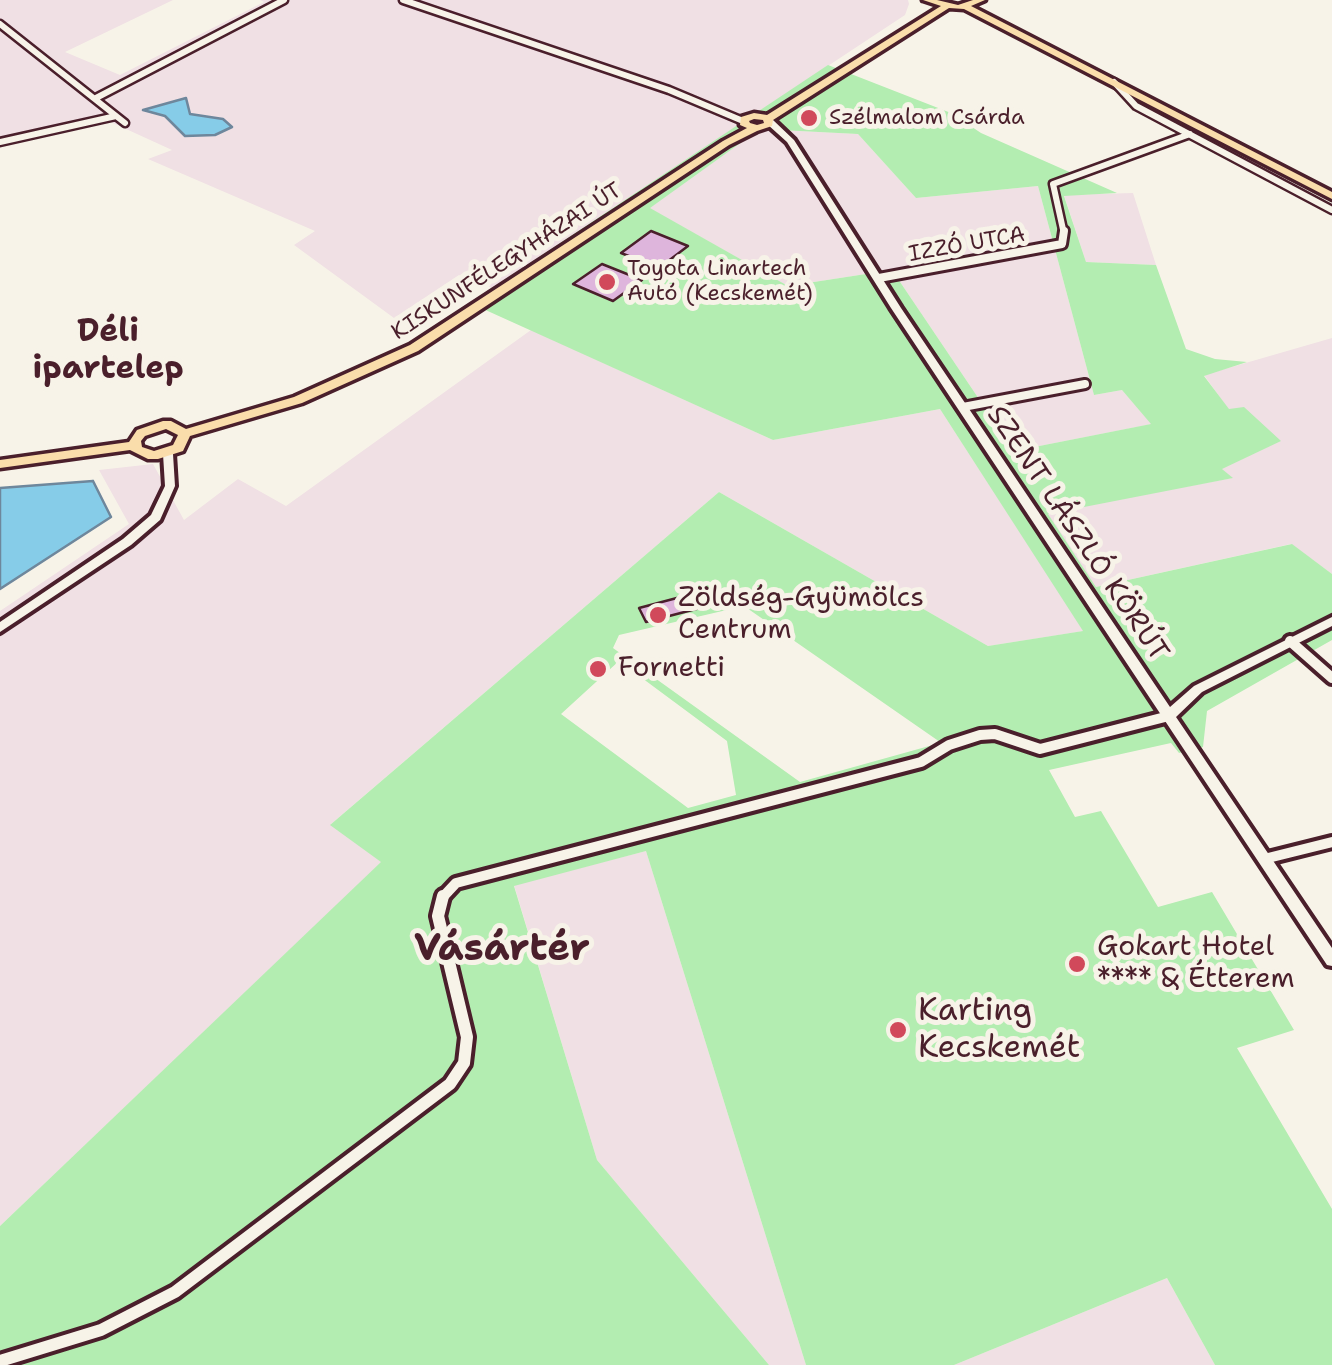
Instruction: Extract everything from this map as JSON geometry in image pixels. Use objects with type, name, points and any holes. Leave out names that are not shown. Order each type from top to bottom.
[{"type":"main road","points":[[881,42],[925,10],[928,1],[946,7],[966,7],[980,1],[1332,193]]},
{"type":"main road","points":[[881,42],[946,7]]},
{"type":"main road","points":[[966,7],[1332,193]]},
{"type":"main road","name":"KISKUNFÉLEGYHÁZAI ÚT","points":[[134,446],[141,432],[160,425],[179,427],[185,433],[309,395],[414,348],[881,42]]},
{"type":"main road","points":[[168,454],[182,445],[185,433]]},
{"type":"main road","name":"KISKUNFÉLEGYHÁZAI ÚT","points":[[0,464],[134,446],[146,455],[168,454]]},
{"type":"street","points":[[96,98],[284,0]]},
{"type":"street","points":[[404,0],[756,122]]},
{"type":"street","points":[[0,24],[125,123]]},
{"type":"street","points":[[1112,80],[1136,106],[1332,210]]},
{"type":"street","points":[[0,142],[116,116]]},
{"type":"street","name":"SZENT LÁSZLÓ KÖRÚT","points":[[756,122],[784,134],[1332,960]]},
{"type":"street","name":"IZZÓ UTCA","points":[[879,278],[1062,244],[1065,237],[1053,184],[1190,134]]},
{"type":"street","points":[[963,407],[1085,384]]},
{"type":"street","points":[[0,628],[127,542],[156,517],[170,486],[168,454]]},
{"type":"street","points":[[0,1362],[101,1330],[175,1292],[450,1084],[464,1063],[466,1037],[438,916],[443,896],[456,883],[922,762],[980,734],[995,734],[1040,749],[1169,716],[1198,688],[1332,621]]},
{"type":"street","points":[[1290,641],[1332,678]]},
{"type":"street","points":[[1264,858],[1332,842]]},
{"type":"shaded area","points":[[0,0],[173,0],[65,52],[120,75],[264,2],[260,0],[908,0],[909,4],[905,15],[492,288],[459,275],[394,318],[294,245],[315,231],[148,159],[172,150],[102,118],[0,138]]},
{"type":"shaded area","points":[[760,129],[858,134],[916,198],[1038,186],[1094,395],[1122,390],[1152,424],[1014,451],[892,270],[788,286],[649,208]]},
{"type":"shaded area","points":[[1133,193],[1156,265],[1086,262],[1064,195]]},
{"type":"shaded area","name":"Déli ipartelep","points":[[531,330],[773,440],[940,409],[1084,631],[988,646],[719,492],[331,824],[382,862],[0,1226],[0,611],[129,524],[99,470],[153,464],[184,520],[238,479],[286,506]]},
{"type":"shaded area","points":[[1332,338],[1332,574],[1291,544],[1096,587],[1047,513],[1232,478],[1221,469],[1280,441],[1229,410],[1204,375]]},
{"type":"shaded area","points":[[646,851],[806,1365],[769,1365],[597,1160],[514,885]]},
{"type":"shaded area","points":[[1167,1278],[1215,1365],[954,1365]]},
{"type":"green space","points":[[828,65],[951,113],[981,133],[1117,193],[1064,196],[1086,262],[1156,265],[1186,349],[1215,359],[1247,362],[1204,376],[1229,409],[1244,407],[1281,441],[1222,469],[1233,478],[1048,514],[1096,587],[1292,544],[1332,574],[1332,640],[1207,711],[1203,747],[1179,753],[1171,743],[1049,770],[1075,817],[1101,811],[1158,907],[1212,892],[1294,1030],[1237,1048],[1332,1209],[1332,1365],[1215,1365],[1167,1278],[954,1365],[806,1365],[646,851],[514,886],[597,1160],[769,1365],[0,1365],[0,1226],[381,862],[330,825],[719,492],[988,646],[1083,631],[940,409],[773,440],[470,303]],"holes":[[[760,129],[858,134],[916,198],[1038,186],[1094,395],[1122,390],[1151,424],[1014,451],[892,270],[788,286],[650,208]],[[744,606],[940,743],[800,782],[613,648],[619,635]],[[619,661],[727,741],[736,795],[688,808],[561,714]]]},
{"type":"water","points":[[186,98],[190,114],[223,119],[232,127],[215,135],[185,136],[165,116],[143,110]]},
{"type":"water","points":[[93,481],[111,517],[0,589],[0,488]]},
{"type":"building","points":[[651,231],[688,246],[659,268],[621,253]]},
{"type":"building","name":"Toyota Linartech Autó (Kecskemét)","points":[[602,264],[642,280],[613,301],[573,284]]},
{"type":"building","name":"Zöldség-Gyümölcs Centrum","points":[[692,594],[700,608],[646,622],[639,608]]},
{"type":"place","name":"Szélmalom Csárda","points":[[809,118]]},
{"type":"place","name":"Toyota Linartech Autó (Kecskemét)","points":[[607,282]]},
{"type":"place","name":"Zöldség-Gyümölcs Centrum","points":[[658,615]]},
{"type":"place","name":"Fornetti","points":[[598,669]]},
{"type":"place","name":"Gokart Hotel **** & Étterem","points":[[1077,964]]},
{"type":"place","name":"Karting Kecskemét","points":[[898,1030]]},
{"type":"district","name":"Déli ipartelep","points":[[108,352]]},
{"type":"district","name":"Vásártér","points":[[502,950]]}]
